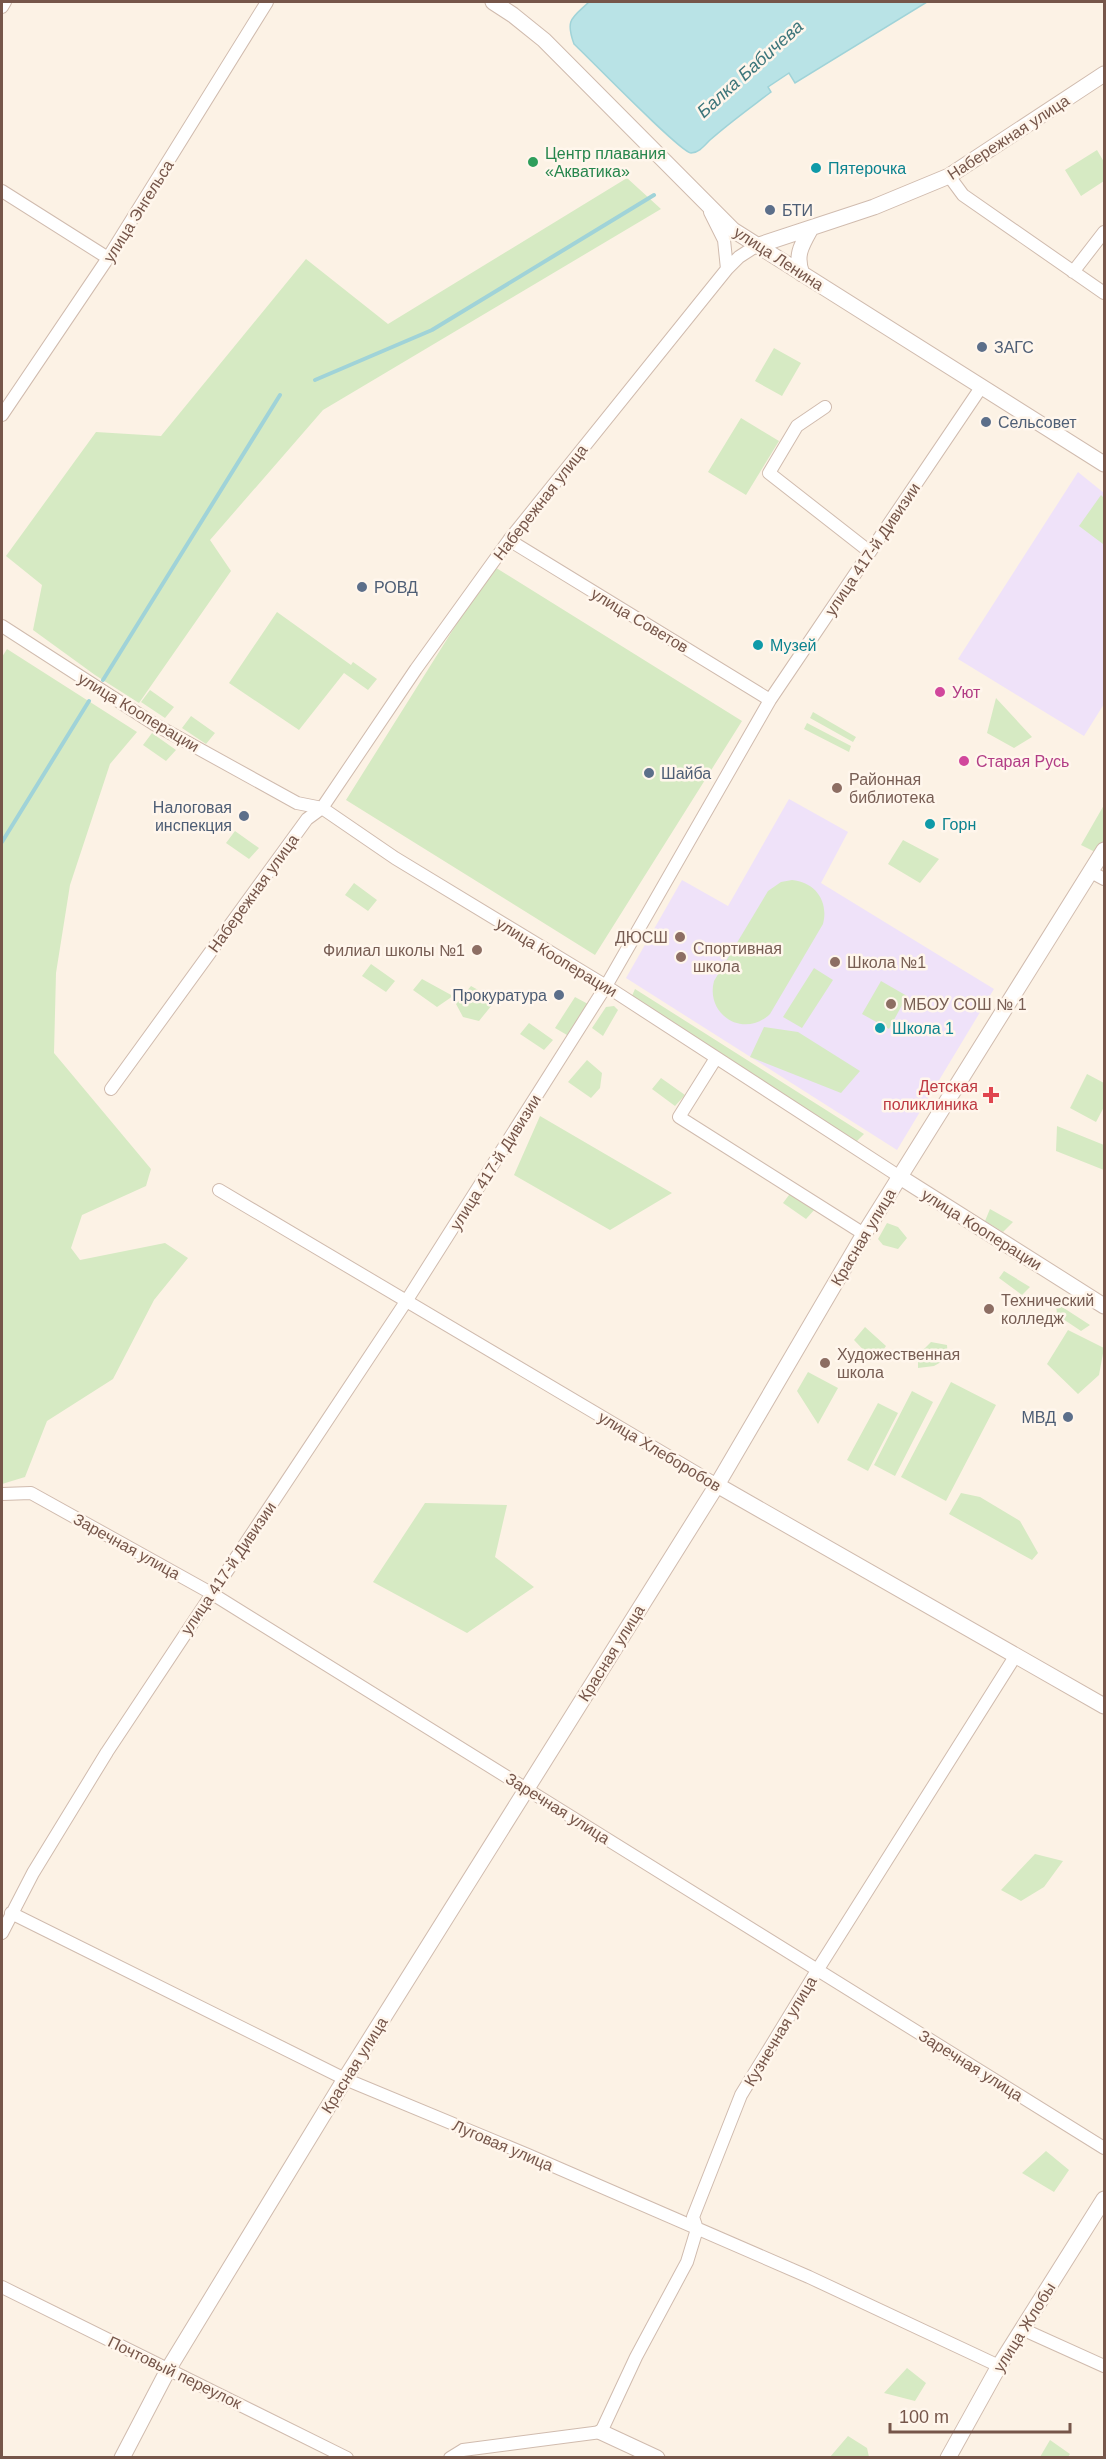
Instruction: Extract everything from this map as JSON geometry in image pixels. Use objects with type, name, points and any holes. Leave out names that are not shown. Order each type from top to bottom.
[{"type":"street","points":[[2,7],[5,2]]},
{"type":"street","name":"улица Энгельса","points":[[2,416],[108,258],[267,2]]},
{"type":"street","name":"улица Ленина","points":[[493,2],[544,40],[733,230],[1104,464]]},
{"type":"street","name":"Набережная улица","points":[[111,1089],[308,819],[322,808],[416,669],[509,540],[726,268],[756,246],[810,230],[898,198],[948,176],[1104,74]]},
{"type":"street","points":[[948,176],[963,195],[1104,293]]},
{"type":"street","points":[[2,191],[108,258]]},
{"type":"street","points":[[705,203],[724,240],[726,268]]},
{"type":"street","points":[[802,274],[798,263],[798,251],[810,230]]},
{"type":"street","points":[[1073,272],[1104,232]]},
{"type":"street","name":"улица 417-й Дивизии","points":[[2,1933],[33,1873],[107,1752],[407,1300],[606,986],[770,700],[982,386]]},
{"type":"street","points":[[825,407],[797,426],[769,473],[870,552]]},
{"type":"street","name":"улица Советов","points":[[509,540],[770,700]]},
{"type":"street","name":"улица Кооперации","points":[[2,626],[160,728],[297,803],[322,808],[449,892],[606,986],[1104,1306]]},
{"type":"street","name":"Красная улица","points":[[122,2457],[169,2368],[345,2079],[717,1485],[864,1234],[1098,875],[1104,850]]},
{"type":"street","points":[[716,1058],[680,1117],[864,1234]]},
{"type":"street","name":"улица Хлеборобов","points":[[219,1190],[717,1485],[1104,1706]]},
{"type":"street","name":"Заречная улица","points":[[2,1494],[31,1493],[211,1593],[1104,2148]]},
{"type":"street","name":"Кузнечная улица","points":[[601,2432],[636,2357],[687,2262],[697,2229],[693,2217],[741,2095],[1016,1655]]},
{"type":"street","name":"Луговая улица","points":[[11,1913],[345,2079],[809,2277],[999,2366]]},
{"type":"street","name":"улица Жлобы","points":[[948,2457],[999,2366],[1104,2199]]},
{"type":"street","name":"Почтовый переулок","points":[[2,2287],[347,2457]]},
{"type":"street","points":[[1022,2329],[1104,2366]]},
{"type":"street","points":[[450,2457],[463,2450],[601,2432],[657,2457]]},
{"type":"shaded area","points":[[1078,472],[1104,493],[1104,704],[1084,736],[958,659]]},
{"type":"shaded area","name":"Школа №1","points":[[789,799],[848,832],[821,883],[994,989],[897,1150],[626,978],[682,880],[728,906]]},
{"type":"green space","points":[[1097,150],[1104,162],[1104,181],[1081,196],[1065,170]]},
{"type":"green space","points":[[627,178],[661,209],[323,410],[210,540],[231,571],[139,703],[95,675],[33,630],[42,585],[6,556],[96,432],[161,436],[306,259],[388,324]]},
{"type":"green space","points":[[774,348],[801,363],[782,396],[755,381]]},
{"type":"green space","points":[[741,418],[779,441],[746,495],[708,472]]},
{"type":"green space","points":[[1101,495],[1104,498],[1103,544],[1079,526]]},
{"type":"green space","points":[[493,566],[742,721],[595,955],[346,800]]},
{"type":"green space","points":[[277,612],[351,665],[353,662],[377,679],[368,690],[344,673],[299,730],[229,683]]},
{"type":"green space","points":[[7,649],[137,732],[110,764],[70,885],[56,973],[54,1053],[151,1169],[146,1186],[82,1215],[71,1248],[80,1260],[165,1243],[188,1258],[154,1300],[113,1379],[47,1421],[25,1477],[2,1484],[2,657]]},
{"type":"green space","points":[[150,690],[174,707],[165,718],[141,702]]},
{"type":"green space","points":[[996,698],[1032,737],[1014,748],[987,733]]},
{"type":"green space","points":[[813,712],[856,737],[853,742],[810,718]]},
{"type":"green space","points":[[191,716],[215,733],[206,744],[182,728]]},
{"type":"green space","points":[[807,723],[851,746],[849,752],[804,729]]},
{"type":"green space","points":[[152,733],[176,750],[166,761],[143,745]]},
{"type":"green space","points":[[1104,805],[1104,841],[1097,853],[1081,845]]},
{"type":"green space","points":[[235,831],[259,848],[249,859],[226,843]]},
{"type":"green space","points":[[903,840],[939,859],[920,883],[888,864]]},
{"type":"green space","points":[[792,880],[807,884],[818,894],[824,908],[823,924],[770,1014],[760,1021],[738,1024],[729,1020],[715,1004],[714,981],[768,891],[781,882]]},
{"type":"green space","points":[[354,883],[377,900],[368,911],[345,895]]},
{"type":"green space","points":[[371,964],[395,981],[386,992],[362,976]]},
{"type":"green space","points":[[814,968],[833,980],[802,1028],[783,1017]]},
{"type":"green space","points":[[422,979],[453,996],[437,1007],[413,990]]},
{"type":"green space","points":[[881,981],[907,996],[889,1029],[862,1014]]},
{"type":"green space","points":[[471,986],[496,1000],[479,1021],[463,1017],[456,1004]]},
{"type":"green space","points":[[635,989],[864,1134],[856,1142],[631,998]]},
{"type":"green space","points":[[575,997],[588,1004],[567,1035],[555,1028]]},
{"type":"green space","points":[[614,1006],[618,1010],[603,1036],[592,1028],[606,1007]]},
{"type":"green space","points":[[529,1023],[553,1040],[544,1050],[520,1034]]},
{"type":"green space","points":[[764,1027],[798,1032],[860,1071],[841,1093],[750,1057]]},
{"type":"green space","points":[[587,1060],[602,1073],[600,1088],[591,1098],[568,1082]]},
{"type":"green space","points":[[1087,1074],[1104,1083],[1104,1107],[1096,1122],[1070,1108]]},
{"type":"green space","points":[[661,1078],[685,1095],[675,1106],[652,1089]]},
{"type":"green space","points":[[540,1116],[672,1193],[610,1230],[514,1175]]},
{"type":"green space","points":[[1057,1126],[1104,1145],[1104,1170],[1056,1151]]},
{"type":"green space","points":[[792,1191],[816,1208],[806,1219],[783,1203]]},
{"type":"green space","points":[[990,1209],[1013,1222],[1003,1232],[985,1221]]},
{"type":"green space","points":[[887,1223],[898,1227],[907,1238],[898,1249],[883,1245],[878,1239]]},
{"type":"green space","points":[[1004,1271],[1030,1287],[1022,1295],[999,1278]]},
{"type":"green space","points":[[1056,1303],[1090,1325],[1081,1331],[1057,1315]]},
{"type":"green space","points":[[865,1327],[886,1346],[875,1362],[854,1340]]},
{"type":"green space","points":[[1068,1330],[1104,1348],[1099,1375],[1078,1394],[1047,1364]]},
{"type":"green space","points":[[931,1342],[947,1345],[948,1358],[934,1366],[918,1368],[918,1355]]},
{"type":"green space","points":[[808,1372],[838,1388],[818,1424],[797,1391]]},
{"type":"green space","points":[[951,1382],[996,1405],[946,1501],[901,1477]]},
{"type":"green space","points":[[912,1391],[933,1402],[895,1476],[874,1465]]},
{"type":"green space","points":[[878,1403],[898,1413],[868,1471],[847,1460]]},
{"type":"green space","points":[[961,1493],[980,1497],[1020,1521],[1038,1553],[1032,1560],[949,1514]]},
{"type":"green space","points":[[425,1503],[507,1505],[495,1557],[534,1587],[467,1633],[373,1582]]},
{"type":"green space","points":[[1035,1854],[1063,1861],[1044,1887],[1021,1901],[1001,1890]]},
{"type":"green space","points":[[1046,2151],[1069,2170],[1054,2192],[1022,2173]]},
{"type":"green space","points":[[907,2368],[926,2383],[915,2401],[884,2393]]},
{"type":"green space","points":[[848,2436],[867,2448],[869,2457],[830,2457]]},
{"type":"green space","points":[[1050,2440],[1070,2454],[1068,2457],[1040,2457]]},
{"type":"water","name":"Балка Бабичева","points":[[589,2],[927,2],[795,83],[789,73],[768,87],[771,92],[697,152],[691,153],[670,138],[574,44],[570,24]]},
{"type":"waterway","points":[[315,380],[432,330],[654,195]]},
{"type":"waterway","points":[[103,680],[280,395]]},
{"type":"waterway","points":[[2,842],[89,701]]},
{"type":"place","name":"Центр плавания «Акватика»","points":[[533,162]]},
{"type":"place","name":"Пятерочка","points":[[816,168]]},
{"type":"place","name":"БТИ","points":[[770,210]]},
{"type":"place","name":"ЗАГС","points":[[982,347]]},
{"type":"place","name":"Сельсовет","points":[[986,422]]},
{"type":"place","name":"РОВД","points":[[362,587]]},
{"type":"place","name":"Музей","points":[[758,645]]},
{"type":"place","name":"Уют","points":[[940,692]]},
{"type":"place","name":"Старая Русь","points":[[964,761]]},
{"type":"place","name":"Шайба","points":[[649,773]]},
{"type":"place","name":"Районная библиотека","points":[[837,788]]},
{"type":"place","name":"Налоговая инспекция","points":[[244,816]]},
{"type":"place","name":"Горн","points":[[930,824]]},
{"type":"place","name":"ДЮСШ","points":[[680,937]]},
{"type":"place","name":"Филиал школы №1","points":[[477,950]]},
{"type":"place","name":"Спортивная школа","points":[[681,957]]},
{"type":"place","name":"Школа №1","points":[[835,962]]},
{"type":"place","name":"Прокуратура","points":[[559,995]]},
{"type":"place","name":"МБОУ СОШ № 1","points":[[891,1004]]},
{"type":"place","name":"Школа 1","points":[[880,1028]]},
{"type":"place","name":"Детская поликлиника","points":[[991,1095]]},
{"type":"place","name":"Технический колледж","points":[[989,1309]]},
{"type":"place","name":"Художественная школа","points":[[825,1363]]},
{"type":"place","name":"МВД","points":[[1068,1417]]}]
